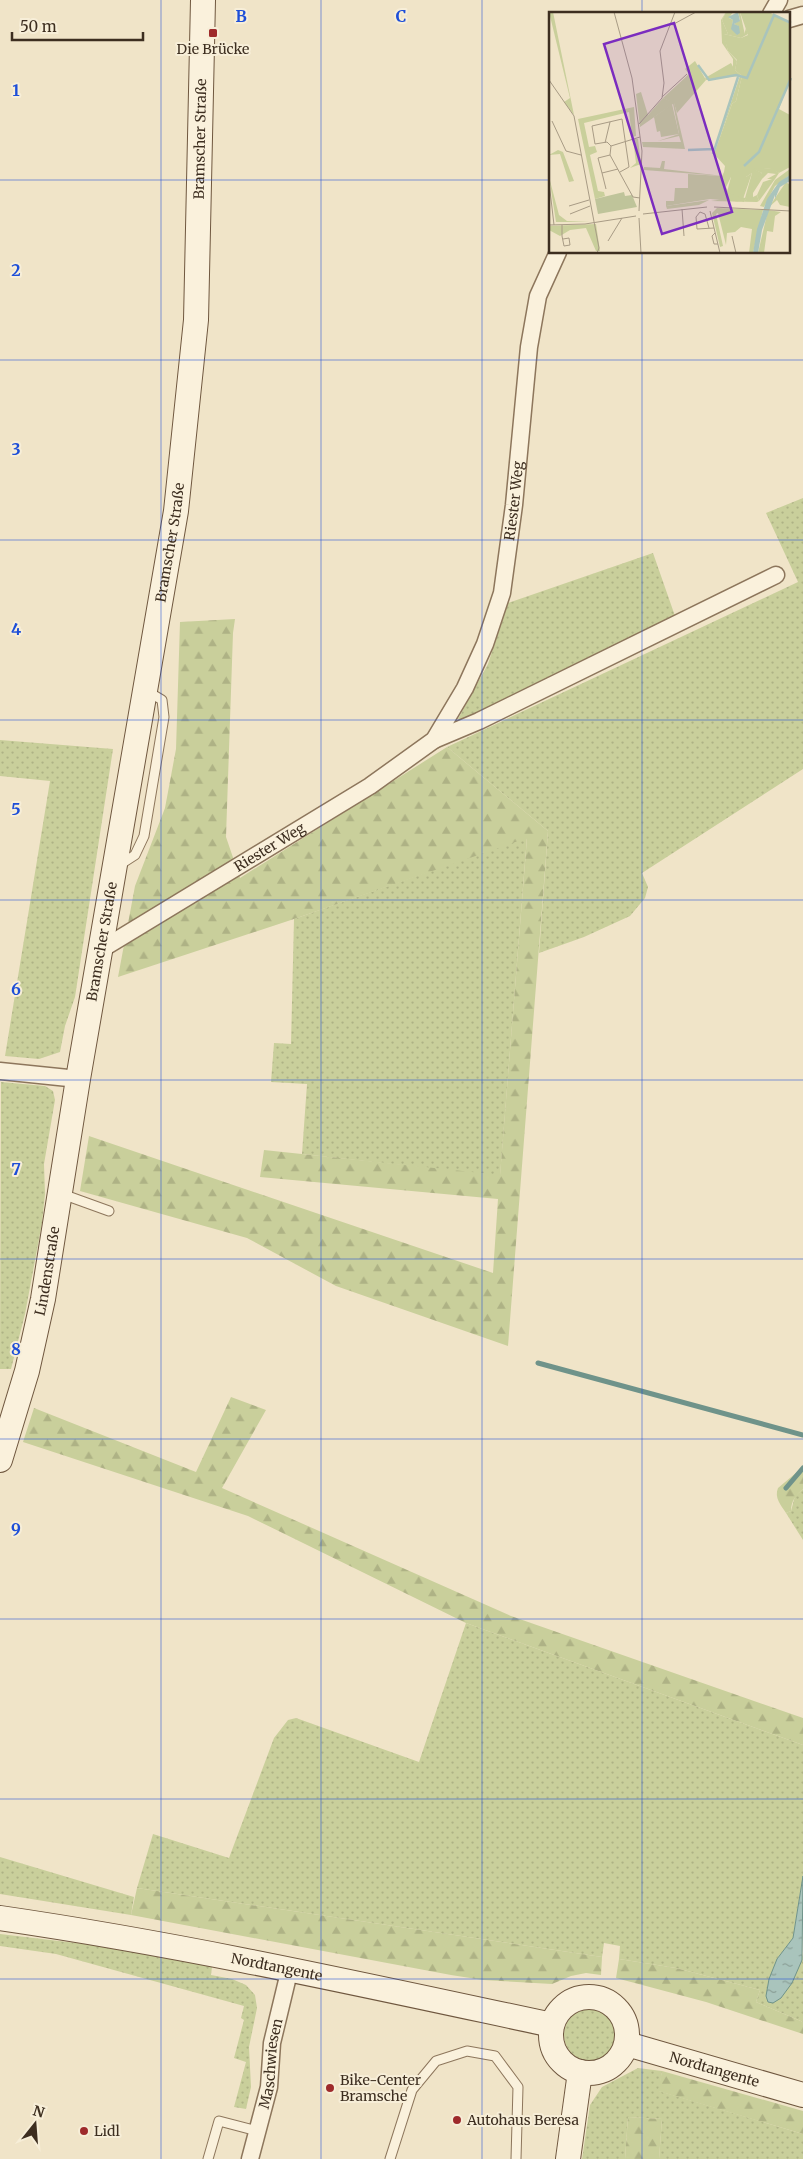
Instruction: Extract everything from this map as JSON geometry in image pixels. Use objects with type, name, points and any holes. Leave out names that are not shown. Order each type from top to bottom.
[{"type":"street","name":"Bramscher Straße","points":[[78,1079],[102,949],[176,511],[196,320],[203,0]]},
{"type":"street","points":[[772,12],[779,0]]},
{"type":"street","points":[[790,18],[803,15]]},
{"type":"street","name":"Riester Weg","points":[[434,740],[465,688],[485,644],[502,594],[514,505],[529,347],[538,296],[557,254]]},
{"type":"street","name":"Riester Weg","points":[[102,949],[370,786],[434,740],[479,721],[776,575]]},
{"type":"street","points":[[0,1071],[78,1079]]},
{"type":"street","name":"Lindenstraße","points":[[0,1460],[29,1362],[43,1299],[78,1079]]},
{"type":"street","name":"Nordtangente","points":[[0,1918],[105,1934],[290,1968],[552,2025]]},
{"type":"street","name":"Maschwiesen","points":[[250,2159],[269,2087],[272,2043],[290,1968]]},
{"type":"street","points":[[581,1998],[601,1999],[612,2004],[620,2012],[627,2027],[627,2044],[622,2055],[604,2071],[592,2074],[580,2072],[569,2067],[557,2054],[551,2037],[552,2025],[559,2012],[571,2001],[581,1998]]},
{"type":"street","name":"Nordtangente","points":[[627,2044],[803,2095]]},
{"type":"street","points":[[568,2159],[580,2072]]},
{"type":"lane","points":[[61,1194],[109,1211]]},
{"type":"lane","points":[[390,2159],[412,2090],[436,2061],[467,2051],[495,2056],[518,2087],[516,2159]]},
{"type":"lane","points":[[208,2159],[219,2122],[257,2131]]},
{"type":"green space","points":[[803,498],[803,769],[642,873],[648,887],[645,898],[630,916],[584,937],[539,953],[548,831],[447,747],[798,582],[766,513]]},
{"type":"green space","points":[[653,553],[675,616],[462,722],[458,719],[488,664],[508,603]]},
{"type":"green space","points":[[235,619],[226,837],[240,878],[447,747],[548,831],[508,1346],[336,1286],[247,1238],[80,1191],[89,1136],[493,1273],[498,1199],[260,1177],[264,1150],[500,1175],[527,838],[294,919],[118,977],[135,886],[165,808],[176,749],[180,622]]},
{"type":"green space","points":[[0,740],[113,749],[75,997],[65,1026],[60,1052],[39,1059],[5,1056],[50,781],[0,776]]},
{"type":"green space","points":[[527,837],[500,1176],[302,1154],[307,1084],[271,1082],[274,1043],[291,1044],[294,919]]},
{"type":"green space","points":[[1,1082],[45,1086],[53,1091],[55,1100],[44,1164],[45,1194],[42,1223],[25,1314],[11,1369],[0,1369]]},
{"type":"green space","points":[[231,1397],[266,1410],[222,1488],[511,1616],[803,1718],[803,1745],[466,1623],[248,1516],[23,1442],[34,1408],[196,1472]]},
{"type":"green space","points":[[803,1467],[803,1489],[794,1498],[791,1511],[786,1513],[777,1498],[778,1488]]},
{"type":"green space","points":[[803,1489],[803,1540],[786,1513],[791,1511],[795,1496]]},
{"type":"green space","points":[[466,1623],[803,1745],[803,1876],[793,1938],[777,1959],[792,1983],[803,1954],[803,2022],[756,2002],[760,1990],[676,1968],[619,1959],[620,1946],[604,1943],[602,1957],[137,1888],[153,1834],[229,1858],[274,1738],[288,1720],[296,1718],[419,1762]]},
{"type":"green space","points":[[0,1857],[134,1897],[131,1915],[0,1894]]},
{"type":"green space","points":[[137,1888],[602,1957],[601,1975],[586,1973],[571,1976],[552,1984],[483,1980],[131,1915]]},
{"type":"green space","points":[[0,1934],[101,1946],[212,1967],[211,1975],[232,1979],[246,1985],[255,1995],[257,2008],[249,2047],[251,2087],[246,2109],[234,2107],[246,2062],[234,2058],[244,2020],[241,2018],[244,2006],[56,1954],[0,1946]]},
{"type":"green space","points":[[619,1959],[676,1968],[760,1990],[756,2002],[803,2022],[803,2034],[706,2002],[616,1978]]},
{"type":"green space","points":[[590,2009],[600,2011],[608,2017],[614,2025],[616,2035],[614,2045],[608,2053],[600,2059],[590,2061],[580,2059],[572,2053],[566,2045],[564,2035],[566,2025],[572,2017],[580,2011]]},
{"type":"green space","points":[[638,2068],[662,2071],[659,2091],[803,2134],[803,2159],[659,2159],[662,2119],[628,2117],[625,2159],[582,2159],[590,2105],[602,2087]]},
{"type":"green space","points":[[662,2071],[803,2111],[803,2134],[658,2091]]},
{"type":"green space","points":[[628,2117],[662,2119],[659,2159],[625,2159]]},
{"type":"water","points":[[803,1876],[802,1960],[792,1983],[781,1998],[773,2003],[768,2002],[766,1996],[769,1979],[777,1959],[793,1938]]},
{"type":"waterway","points":[[538,1363],[803,1435]]},
{"type":"waterway","points":[[786,1488],[803,1468]]},
{"type":"place","name":"Die Brücke","points":[[213,33]]},
{"type":"place","name":"Bike-Center Bramsche","points":[[330,2088]]},
{"type":"place","name":"Autohaus Beresa","points":[[457,2120]]},
{"type":"place","name":"Lidl","points":[[84,2131]]}]
